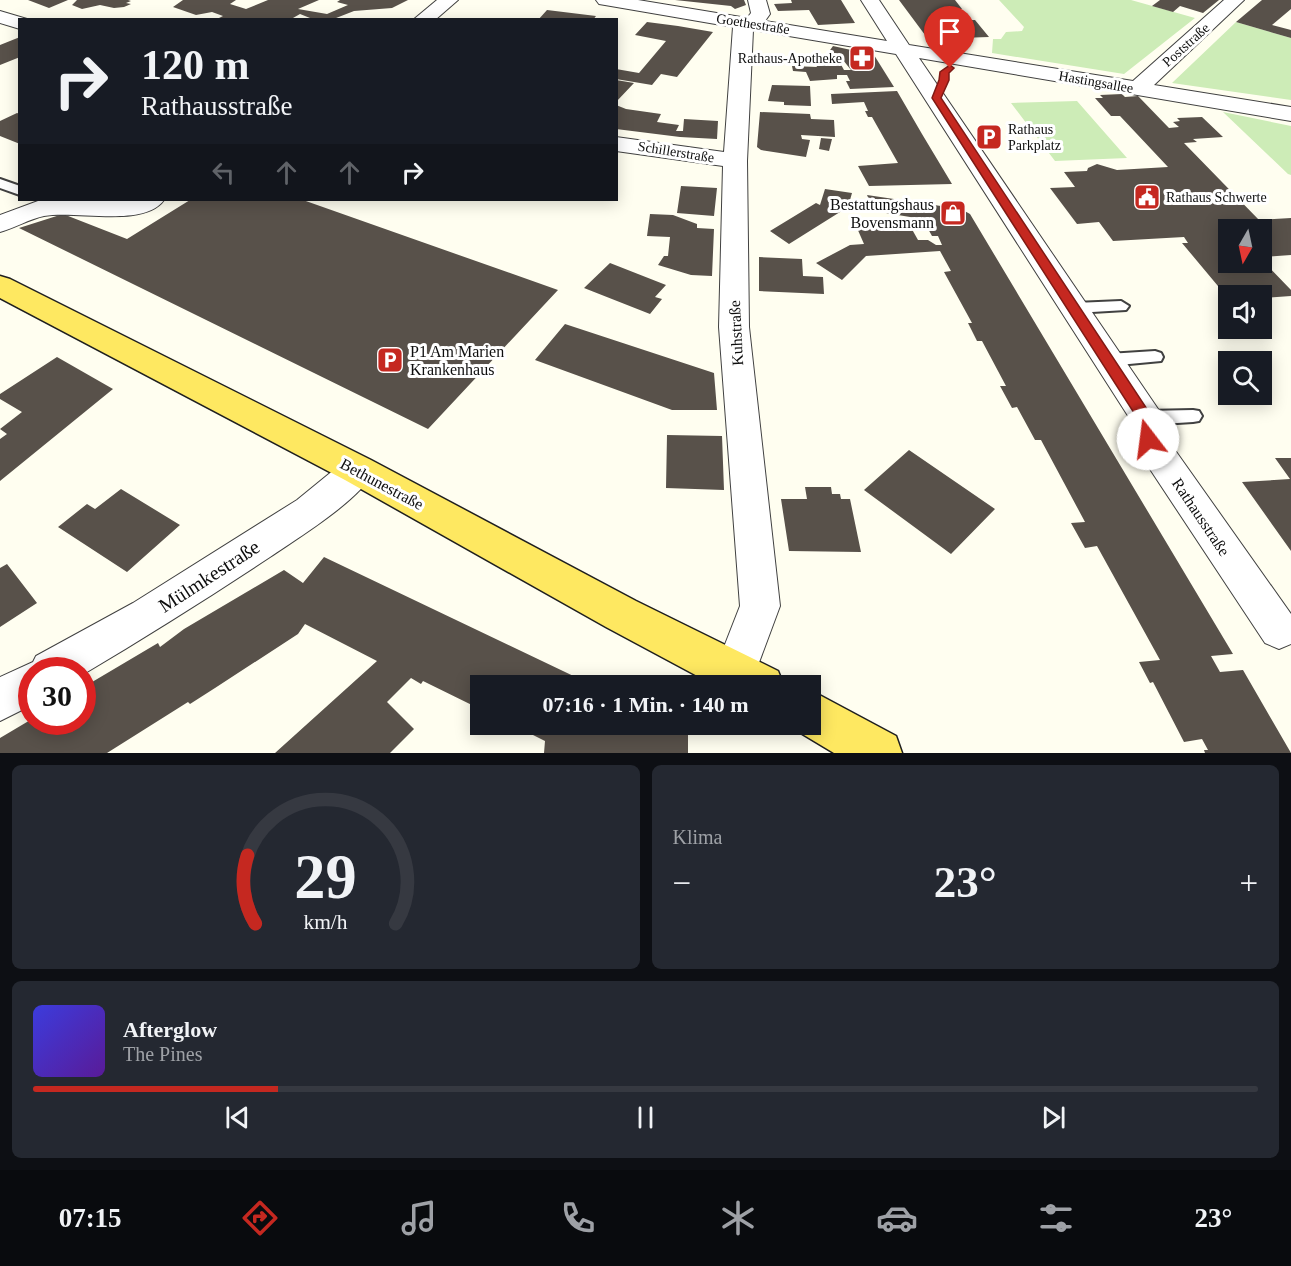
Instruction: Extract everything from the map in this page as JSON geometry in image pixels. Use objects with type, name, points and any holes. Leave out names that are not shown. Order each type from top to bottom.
[{"type":"main road","name":"Bethunestraße","points":[[0,286],[358,470],[621,614],[743,675]]},
{"type":"main road","points":[[821,719],[879,753]]},
{"type":"street","points":[[425,18],[449,0]]},
{"type":"street","name":"Goethestraße","points":[[606,0],[754,12],[901,48]]},
{"type":"street","name":"Rathausstraße","points":[[870,0],[1146,418],[1148,439],[1279,630]]},
{"type":"street","name":"Poststraße","points":[[1137,89],[1235,0]]},
{"type":"street","name":"Kuhstraße","points":[[749,675],[760,606],[734,327],[735,161],[742,28],[754,12]]},
{"type":"street","points":[[0,16],[18,22]]},
{"type":"street","name":"Hastingsallee","points":[[901,48],[1291,114]]},
{"type":"street","points":[[936,98],[944,80],[944,72],[950,68],[978,61]]},
{"type":"street","name":"Schillerstraße","points":[[618,144],[735,161]]},
{"type":"street","points":[[0,224],[34,204],[134,209],[149,201]]},
{"type":"street","name":"Mülmkestraße","points":[[74,657],[147,616],[301,517],[358,470]]},
{"type":"street","points":[[0,700],[18,690]]},
{"type":"lane","points":[[0,183],[18,190]]},
{"type":"lane","points":[[1075,308],[1121,306]]},
{"type":"lane","points":[[1108,360],[1155,357]]},
{"type":"lane","points":[[1146,418],[1193,416]]},
{"type":"green space","points":[[999,0],[1131,0],[1195,18],[1124,74],[992,53],[993,39],[1001,39],[1006,32],[1022,31],[1024,27]]},
{"type":"green space","points":[[1236,22],[1291,38],[1291,100],[1172,83]]},
{"type":"green space","points":[[1077,101],[1127,158],[1055,161],[1011,103]]},
{"type":"green space","points":[[1223,112],[1291,126],[1291,175],[1288,174]]},
{"type":"building","points":[[28,0],[68,0],[49,8]]},
{"type":"building","points":[[77,0],[128,0],[131,1],[126,3],[131,4],[124,7],[114,8],[100,5],[82,9],[72,5]]},
{"type":"building","points":[[183,0],[236,0],[230,4],[246,9],[268,0],[319,0],[298,9],[327,14],[348,5],[337,2],[340,0],[408,0],[392,8],[354,11],[336,18],[310,18],[300,14],[293,18],[219,18],[223,16],[212,12],[196,15],[173,7]]},
{"type":"building","points":[[675,0],[744,0],[746,5],[735,9],[731,6]]},
{"type":"building","points":[[791,0],[841,0],[855,23],[818,25],[809,10],[778,11],[774,4],[792,3]]},
{"type":"building","points":[[899,0],[955,0],[962,9],[952,9],[956,13],[946,16],[950,21],[975,20],[989,37],[928,39]]},
{"type":"building","points":[[1160,0],[1219,0],[1203,13],[1180,6],[1173,12],[1152,6]]},
{"type":"building","points":[[1262,0],[1291,0],[1291,9],[1272,25],[1291,30],[1291,38],[1236,22]]},
{"type":"building","points":[[547,10],[596,16],[594,18],[540,18]]},
{"type":"building","points":[[647,22],[713,32],[677,77],[661,74],[652,85],[618,79],[618,69],[639,73],[666,41],[635,35]]},
{"type":"building","points":[[18,38],[18,58],[0,65],[0,45]]},
{"type":"building","points":[[833,46],[874,55],[894,87],[850,89],[846,81],[850,81],[847,75],[837,75],[837,79],[810,81],[806,72],[793,71],[792,66],[817,67],[815,63],[839,61],[844,70],[851,70],[843,60],[833,58],[835,54],[828,53]]},
{"type":"building","points":[[618,80],[634,83],[618,100]]},
{"type":"building","points":[[772,85],[810,86],[811,106],[784,105],[784,102],[768,101]]},
{"type":"building","points":[[897,91],[952,184],[869,186],[858,166],[898,163],[872,117],[868,117],[864,102],[832,104],[831,94]]},
{"type":"building","name":"Rathaus Schwerte","points":[[1100,95],[1138,96],[1169,128],[1179,127],[1173,122],[1180,121],[1177,118],[1202,117],[1223,137],[1193,139],[1197,142],[1184,143],[1258,219],[1218,219],[1218,273],[1272,273],[1272,270],[1291,290],[1291,296],[1272,297],[1272,285],[1218,286],[1182,243],[1188,243],[1184,237],[1113,241],[1099,222],[1077,224],[1050,188],[1075,187],[1064,172],[1087,171],[1088,168],[1097,164],[1117,170],[1168,167],[1120,116],[1111,116],[1095,98],[1103,98]]},
{"type":"building","points":[[618,106],[661,114],[657,122],[679,125],[676,131],[683,131],[684,119],[718,121],[717,139],[618,129]]},
{"type":"building","points":[[760,112],[810,114],[811,119],[834,120],[835,137],[801,135],[802,139],[810,140],[806,157],[761,150],[757,147]]},
{"type":"building","points":[[18,113],[18,143],[0,136],[0,121]]},
{"type":"building","points":[[821,138],[832,139],[829,151],[819,149]]},
{"type":"building","points":[[681,186],[717,188],[714,216],[677,213]]},
{"type":"building","points":[[825,189],[852,193],[848,207],[789,244],[770,231],[816,203],[820,205]]},
{"type":"building","points":[[867,195],[961,209],[970,214],[1233,654],[1211,656],[1220,672],[1243,670],[1291,753],[1205,753],[1204,750],[1208,750],[1202,739],[1184,742],[1153,682],[1150,683],[1139,662],[1160,660],[1097,546],[1085,548],[1071,523],[1085,522],[1041,440],[1035,440],[1017,407],[1012,408],[1000,386],[1006,386],[982,341],[977,341],[968,323],[972,323],[944,272],[951,271],[940,251],[866,256],[842,280],[816,263],[850,245],[864,244],[857,228],[909,224],[918,240],[928,240],[936,245],[942,245],[938,236],[932,236],[927,227],[928,220],[874,211]]},
{"type":"building","name":"P1 Am Marien Krankenhaus","points":[[188,201],[306,201],[558,290],[428,429],[19,228],[63,214],[127,239]]},
{"type":"building","points":[[650,214],[673,215],[697,224],[697,228],[714,229],[712,276],[691,275],[658,265],[664,256],[668,256],[670,237],[647,236]]},
{"type":"building","name":"Rathaus Schwerte","points":[[1291,218],[1291,255],[1272,256],[1272,219]]},
{"type":"building","points":[[759,257],[802,259],[803,276],[823,277],[824,294],[759,291]]},
{"type":"building","points":[[610,263],[666,285],[655,297],[662,299],[650,314],[584,288]]},
{"type":"building","points":[[565,324],[714,373],[717,410],[672,410],[535,360]]},
{"type":"building","points":[[57,357],[113,389],[0,481],[0,439],[7,434],[0,429],[22,412],[0,399],[0,394]]},
{"type":"building","points":[[667,435],[722,436],[724,490],[666,488]]},
{"type":"building","points":[[909,450],[995,509],[951,554],[864,490]]},
{"type":"building","points":[[1275,458],[1291,458],[1291,551],[1242,482],[1290,479]]},
{"type":"building","points":[[805,487],[831,487],[832,494],[840,494],[841,499],[850,499],[861,552],[789,551],[781,499],[807,499]]},
{"type":"building","points":[[121,489],[180,525],[127,572],[58,527],[87,504],[95,509]]},
{"type":"building","points":[[324,557],[571,675],[470,675],[470,704],[423,681],[421,684],[411,678],[387,702],[414,729],[390,753],[275,753],[377,661],[305,624],[298,634],[190,704],[188,702],[107,753],[0,753],[0,738],[18,727],[18,735],[96,735],[96,680],[158,643],[160,647],[184,629],[284,570],[303,583]]},
{"type":"building","points":[[7,564],[37,603],[0,627],[0,568]]},
{"type":"building","points":[[533,735],[688,735],[688,753],[544,753],[545,741]]},
{"type":"place","name":"Rathaus-Apotheke","points":[[862,58]]},
{"type":"place","name":"Rathaus Parkplatz","points":[[989,137]]},
{"type":"place","name":"Rathaus Schwerte","points":[[1147,197]]},
{"type":"place","name":"Bestattungshaus Bovensmann","points":[[953,213]]},
{"type":"place","name":"P1 Am Marien Krankenhaus","points":[[390,360]]},
{"type":"route","points":[[950,68],[944,72],[944,80],[936,98],[1146,418],[1148,439]]}]
